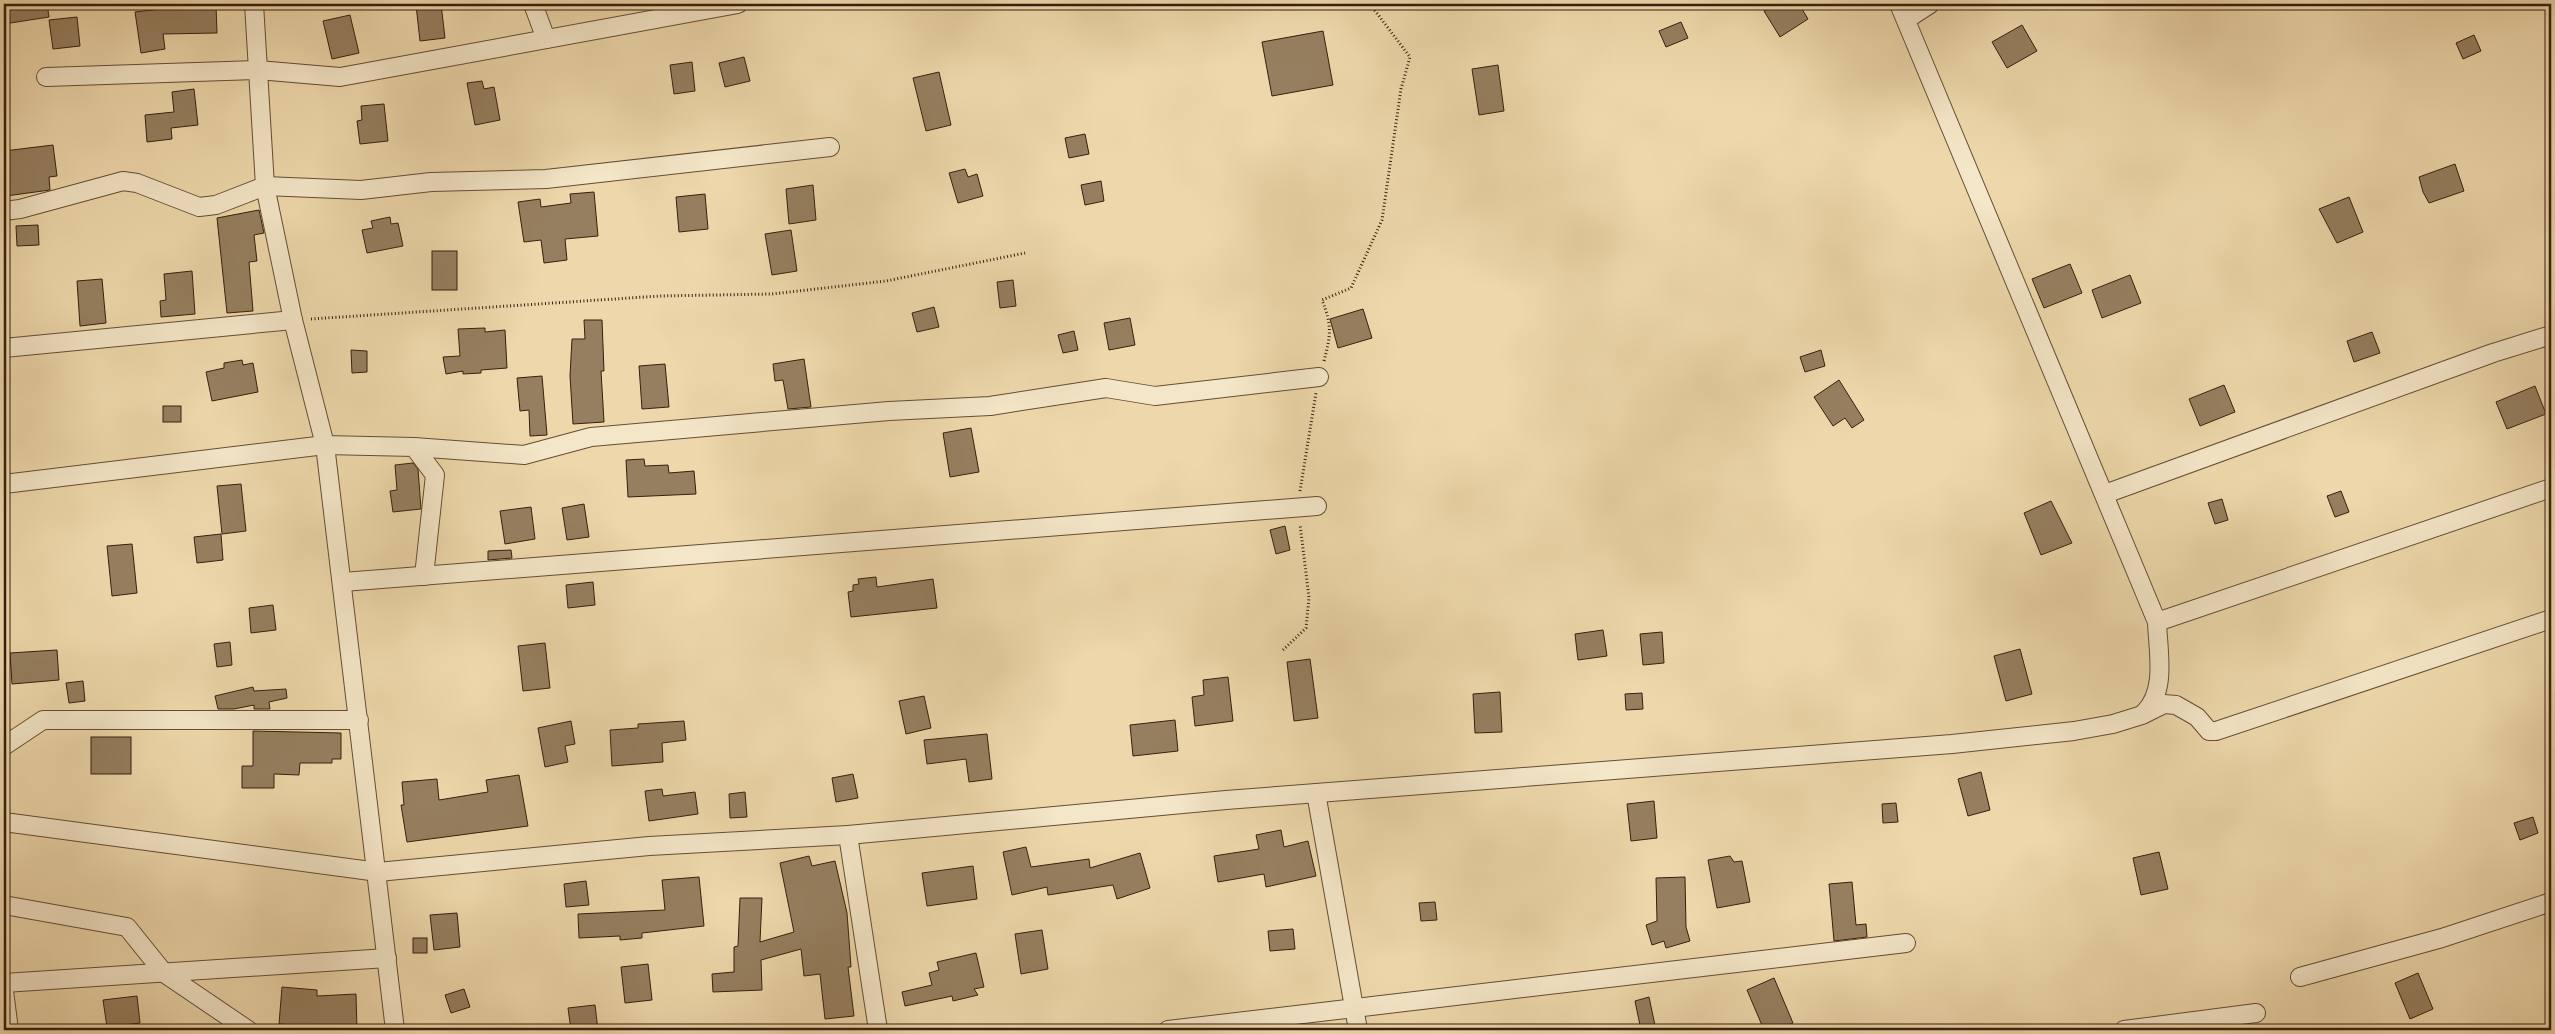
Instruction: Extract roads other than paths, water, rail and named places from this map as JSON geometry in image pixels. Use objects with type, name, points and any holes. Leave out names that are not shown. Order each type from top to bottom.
[{"type":"street","points":[[254,4],[265,186],[293,320],[325,445],[378,872],[395,1030]]},
{"type":"street","points":[[533,4],[546,39]]},
{"type":"street","points":[[46,77],[258,70],[340,77],[738,4]]},
{"type":"street","points":[[1930,4],[1903,11],[2157,622],[2159,689],[2154,703],[2142,715]]},
{"type":"street","points":[[4,211],[20,209],[123,181],[137,183],[199,207],[216,205],[265,186],[361,190],[431,182],[546,179],[830,147]]},
{"type":"street","points":[[4,348],[293,320]]},
{"type":"street","points":[[2105,494],[2493,353],[2551,335]]},
{"type":"street","points":[[4,484],[325,445],[414,446],[524,455],[591,437],[889,411],[990,406],[1106,388],[1155,396],[1319,378]]},
{"type":"street","points":[[414,446],[435,475],[424,576]]},
{"type":"street","points":[[2157,622],[2551,488]]},
{"type":"street","points":[[343,582],[1317,506]]},
{"type":"street","points":[[4,822],[378,872],[650,846],[848,835],[1316,793],[1952,744],[2074,731],[2113,724],[2142,715],[2164,704],[2176,705],[2197,716],[2209,731],[2216,731],[2551,619]]},
{"type":"street","points":[[4,746],[43,720],[359,720]]},
{"type":"street","points":[[1316,793],[1358,1030]]},
{"type":"street","points":[[848,835],[878,1030]]},
{"type":"street","points":[[2300,977],[2442,938],[2551,902]]},
{"type":"street","points":[[4,905],[127,927],[164,973],[248,1030]]},
{"type":"street","points":[[1168,1030],[1906,943]]},
{"type":"street","points":[[4,983],[387,958]]},
{"type":"street","points":[[4,991],[9,1030]]},
{"type":"street","points":[[2124,1030],[2256,1013]]}]
